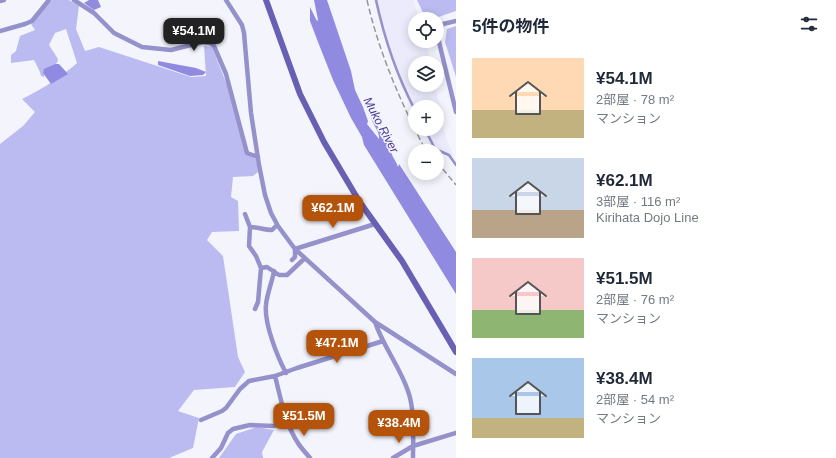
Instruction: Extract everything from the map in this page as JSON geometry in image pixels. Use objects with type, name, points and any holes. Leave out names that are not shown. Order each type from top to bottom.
[{"type":"main road","points":[[266,0],[289,65],[324,142],[345,180],[402,260],[456,352]]},
{"type":"street","points":[[0,1],[4,0]]},
{"type":"street","points":[[0,32],[25,24],[32,20],[49,0]]},
{"type":"street","points":[[74,0],[94,13],[114,32],[142,47],[171,50],[203,42],[210,43],[214,46],[226,74],[247,153],[258,157]]},
{"type":"street","points":[[226,0],[242,25],[244,33],[251,113],[258,157],[265,195],[277,225],[295,249],[375,322],[456,374]]},
{"type":"street","points":[[456,21],[443,24],[438,34],[443,63],[456,112]]},
{"type":"street","points":[[245,214],[250,227],[250,246],[261,268],[258,302],[255,309]]},
{"type":"street","points":[[295,249],[375,224]]},
{"type":"street","points":[[250,227],[259,227],[272,230],[277,225]]},
{"type":"street","points":[[292,260],[295,257],[295,249]]},
{"type":"street","points":[[261,268],[267,267],[279,275],[287,275],[305,258]]},
{"type":"street","points":[[274,271],[266,305],[267,317],[278,356],[286,373]]},
{"type":"street","points":[[375,322],[383,342],[409,391],[412,415],[413,458]]},
{"type":"street","points":[[201,420],[226,408],[240,389],[250,382],[286,373],[297,368],[383,342]]},
{"type":"street","points":[[275,376],[284,413],[298,442],[310,458]]},
{"type":"street","points":[[212,458],[221,448],[228,433],[233,429],[250,425],[274,426],[288,421]]},
{"type":"street","points":[[393,458],[413,446],[456,433]]},
{"type":"lane","points":[[376,0],[388,42],[409,100]]},
{"type":"lane","points":[[428,136],[435,149],[449,155],[456,165]]},
{"type":"shaded area","points":[[52,0],[69,0],[79,6],[76,29],[85,51],[99,47],[191,77],[206,76],[204,46],[212,47],[227,85],[246,154],[256,159],[258,172],[253,176],[233,177],[231,197],[238,201],[239,231],[212,232],[207,240],[223,256],[238,357],[245,372],[235,387],[194,390],[178,411],[199,418],[193,448],[169,458],[0,458],[0,144],[23,126],[35,112],[22,99],[51,83],[77,63],[66,29],[55,33],[49,45],[58,59],[57,63],[44,70],[44,77],[41,76],[34,60],[11,63],[11,55],[16,51],[20,36],[35,30],[31,24]]},
{"type":"shaded area","points":[[89,0],[98,0],[101,7],[94,10],[84,3]]},
{"type":"shaded area","points":[[314,0],[327,0],[351,71],[355,90],[368,121],[367,124],[379,139],[371,115],[390,148],[398,167],[399,164],[456,252],[456,294],[364,145],[362,137],[333,80],[310,21],[310,7],[317,21]]},
{"type":"shaded area","points":[[374,0],[413,0],[417,12],[408,12],[408,48],[427,48],[429,56],[408,56],[408,92],[436,92],[438,100],[408,100],[408,101],[388,47]]},
{"type":"shaded area","points":[[417,0],[456,0],[456,11],[444,15],[444,12],[423,12]]},
{"type":"shaded area","points":[[456,26],[456,77],[445,42],[447,29]]},
{"type":"shaded area","points":[[158,61],[196,68],[206,72],[203,75],[190,76],[158,65]]},
{"type":"shaded area","points":[[55,64],[59,64],[68,74],[51,84],[43,73],[44,69]]},
{"type":"shaded area","points":[[444,131],[453,156],[449,158],[444,154],[444,144],[430,144],[426,136],[444,136]]},
{"type":"shaded area","points":[[257,427],[274,430],[262,452],[263,458],[219,458],[236,434]]},
{"type":"railway","points":[[367,0],[384,58],[408,115],[422,144]]},
{"type":"railway","points":[[444,170],[456,185]]},
{"type":"water label","name":"Muko River","points":[[381,125]]}]
